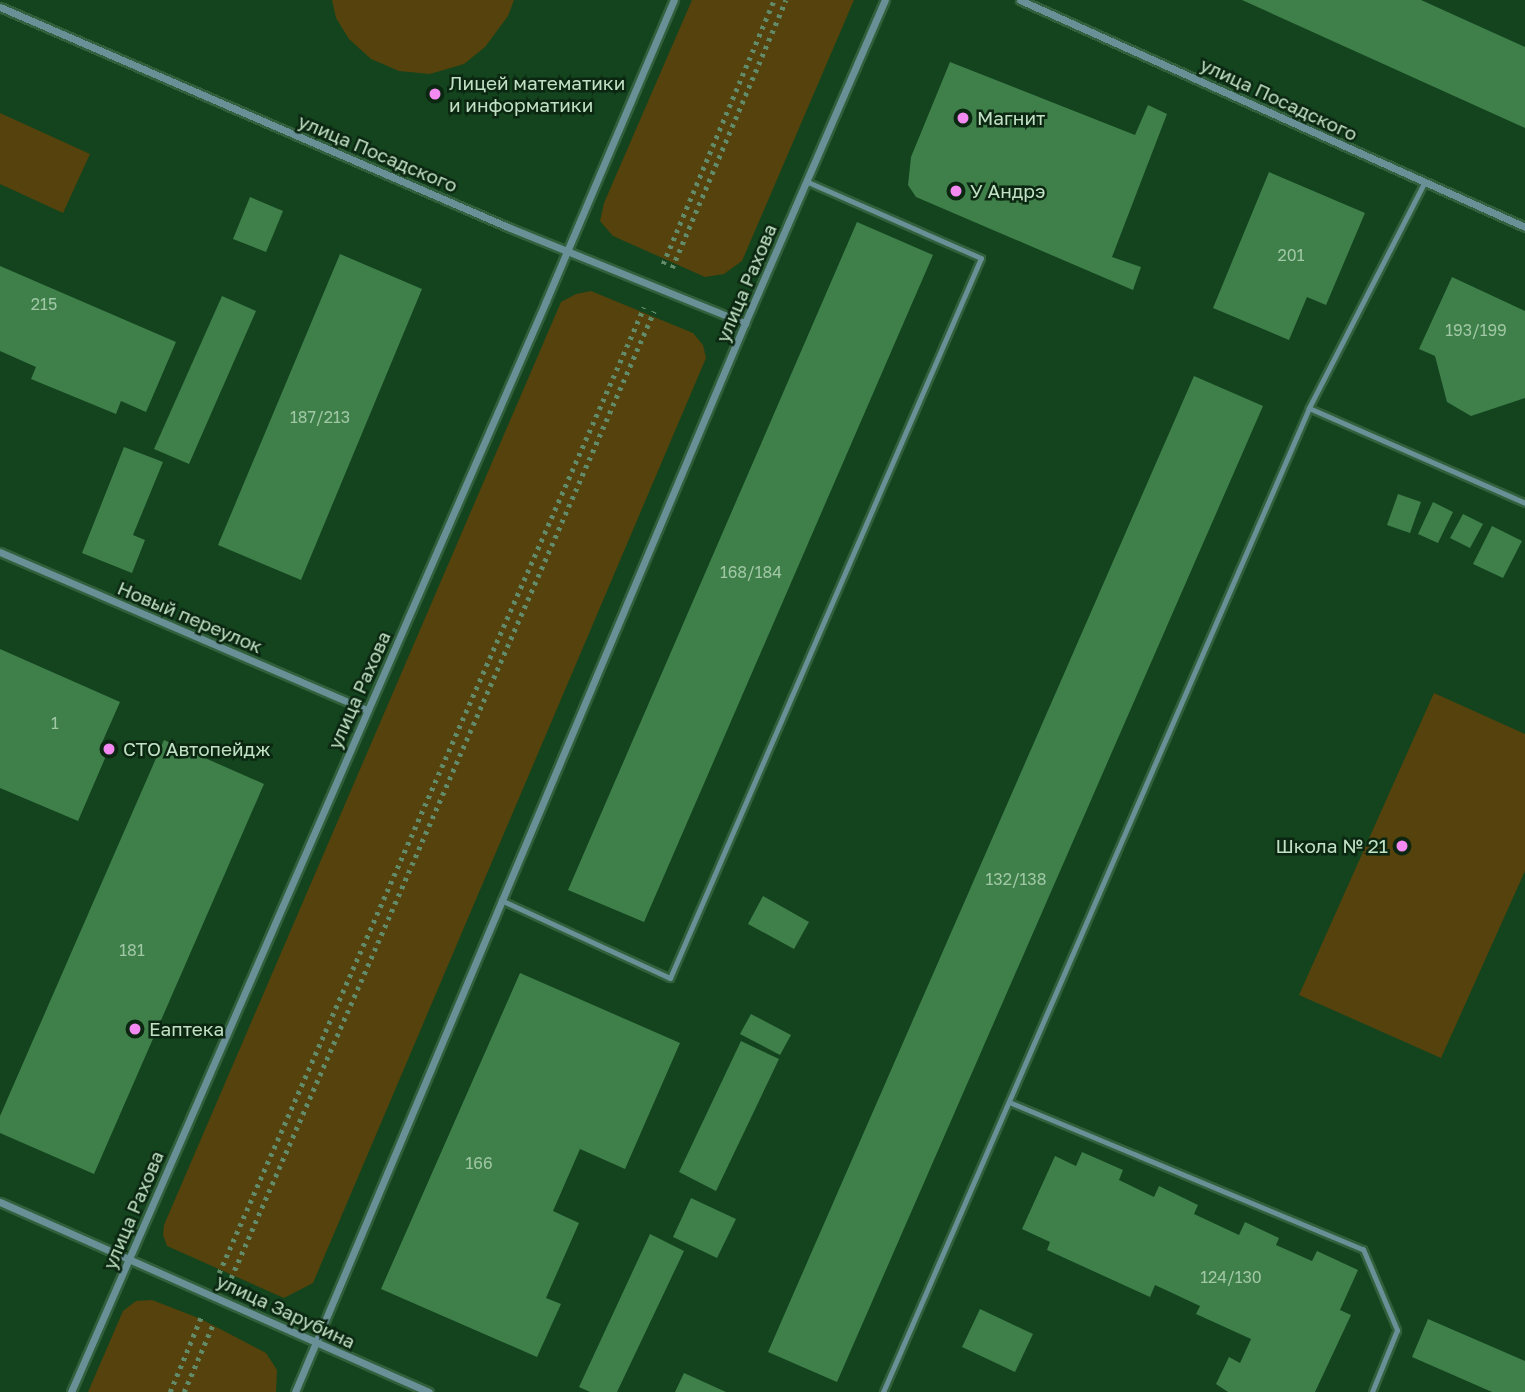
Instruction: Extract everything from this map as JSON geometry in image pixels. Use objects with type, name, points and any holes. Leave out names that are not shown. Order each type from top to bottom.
[{"type":"street","name":"улица Рахова","points":[[71,1392],[674,0]]},
{"type":"street","name":"улица Рахова","points":[[295,1392],[745,323],[885,0]]},
{"type":"street","name":"улица Посадского","points":[[1020,0],[1525,227]]},
{"type":"street","name":"улица Посадского","points":[[0,7],[567,251],[745,323]]},
{"type":"street","name":"Новый переулок","points":[[0,552],[367,710]]},
{"type":"street","name":"улица Зарубина","points":[[0,1202],[130,1257],[429,1392]]},
{"type":"lane","points":[[501,900],[670,978],[981,258],[806,181]]},
{"type":"lane","points":[[883,1392],[1309,408],[1424,183]]},
{"type":"lane","points":[[1309,408],[1525,503]]},
{"type":"lane","points":[[1009,1102],[1363,1248],[1397,1330],[1372,1392]]},
{"type":"path","points":[[170,1392],[237,1225],[653,285],[774,0]]},
{"type":"path","points":[[184,1392],[786,0]]},
{"type":"shaded area","points":[[332,0],[514,0],[508,16],[485,47],[464,64],[430,74],[399,71],[371,59],[349,39],[336,18]]},
{"type":"shaded area","points":[[692,0],[854,0],[742,261],[724,274],[705,277],[613,236],[600,221],[604,203]]},
{"type":"shaded area","points":[[0,113],[90,154],[63,213],[0,184]]},
{"type":"shaded area","points":[[591,291],[693,333],[703,345],[706,358],[313,1283],[284,1298],[167,1246],[163,1235],[164,1225],[561,302],[576,294]]},
{"type":"shaded area","points":[[1434,693],[1525,734],[1525,871],[1441,1058],[1299,995]]},
{"type":"shaded area","points":[[152,1300],[201,1319],[266,1353],[277,1370],[276,1392],[88,1392],[123,1311],[136,1301]]},
{"type":"building","points":[[1242,0],[1421,0],[1525,47],[1525,128]]},
{"type":"building","points":[[950,62],[1135,135],[1148,105],[1167,114],[1112,257],[1141,267],[1133,290],[916,197],[908,185],[911,157]]},
{"type":"building","points":[[1269,172],[1365,213],[1326,305],[1307,297],[1289,340],[1213,308]]},
{"type":"building","points":[[250,197],[283,211],[266,252],[233,239]]},
{"type":"building","points":[[857,222],[933,255],[644,922],[568,890]]},
{"type":"building","points":[[340,254],[422,289],[301,580],[218,545]]},
{"type":"building","points":[[0,266],[176,342],[146,412],[121,401],[116,414],[31,379],[36,367],[0,351]]},
{"type":"building","points":[[1452,277],[1525,311],[1525,398],[1471,416],[1447,402],[1435,356],[1419,349]]},
{"type":"building","points":[[222,296],[256,311],[189,464],[154,449]]},
{"type":"building","points":[[1194,376],[1263,406],[837,1382],[768,1352]]},
{"type":"building","points":[[124,447],[163,462],[133,535],[145,540],[132,573],[82,553]]},
{"type":"building","points":[[1398,494],[1421,502],[1410,533],[1387,525]]},
{"type":"building","points":[[1433,502],[1453,512],[1438,543],[1418,534]]},
{"type":"building","points":[[1463,514],[1483,524],[1470,548],[1450,538]]},
{"type":"building","points":[[1492,526],[1522,541],[1503,578],[1473,564]]},
{"type":"building","points":[[0,649],[120,702],[101,745],[109,749],[78,821],[0,788]]},
{"type":"building","points":[[164,740],[264,784],[94,1174],[0,1133],[0,1116]]},
{"type":"building","points":[[763,896],[809,922],[794,949],[748,924]]},
{"type":"building","points":[[520,973],[680,1043],[625,1169],[580,1149],[553,1211],[579,1223],[546,1298],[561,1304],[537,1357],[381,1289]]},
{"type":"building","points":[[751,1014],[791,1035],[780,1055],[740,1034]]},
{"type":"building","points":[[741,1041],[779,1059],[716,1191],[679,1172]]},
{"type":"building","points":[[1082,1152],[1123,1170],[1119,1180],[1154,1197],[1159,1186],[1198,1205],[1194,1214],[1239,1235],[1245,1222],[1279,1238],[1276,1245],[1312,1261],[1317,1251],[1358,1270],[1340,1310],[1351,1315],[1315,1392],[1228,1392],[1216,1384],[1229,1357],[1240,1363],[1251,1339],[1196,1314],[1200,1306],[1155,1285],[1150,1297],[1047,1250],[1050,1242],[1022,1229],[1055,1156],[1076,1166]]},
{"type":"building","points":[[691,1198],[736,1219],[717,1258],[673,1237]]},
{"type":"building","points":[[650,1234],[684,1251],[617,1392],[590,1392],[579,1387]]},
{"type":"building","points":[[980,1309],[1033,1334],[1015,1372],[962,1347]]},
{"type":"building","points":[[1428,1319],[1525,1361],[1525,1392],[1492,1392],[1412,1357]]},
{"type":"building","points":[[684,1373],[726,1392],[675,1392]]},
{"type":"place","name":"Лицей математики и информатики","points":[[435,94]]},
{"type":"place","name":"Магнит","points":[[963,118]]},
{"type":"place","name":"У Андрэ","points":[[956,191]]},
{"type":"place","name":"СТО Автопейдж","points":[[109,749]]},
{"type":"place","name":"Школа № 21","points":[[1402,846]]},
{"type":"place","name":"Еаптека","points":[[135,1029]]}]
